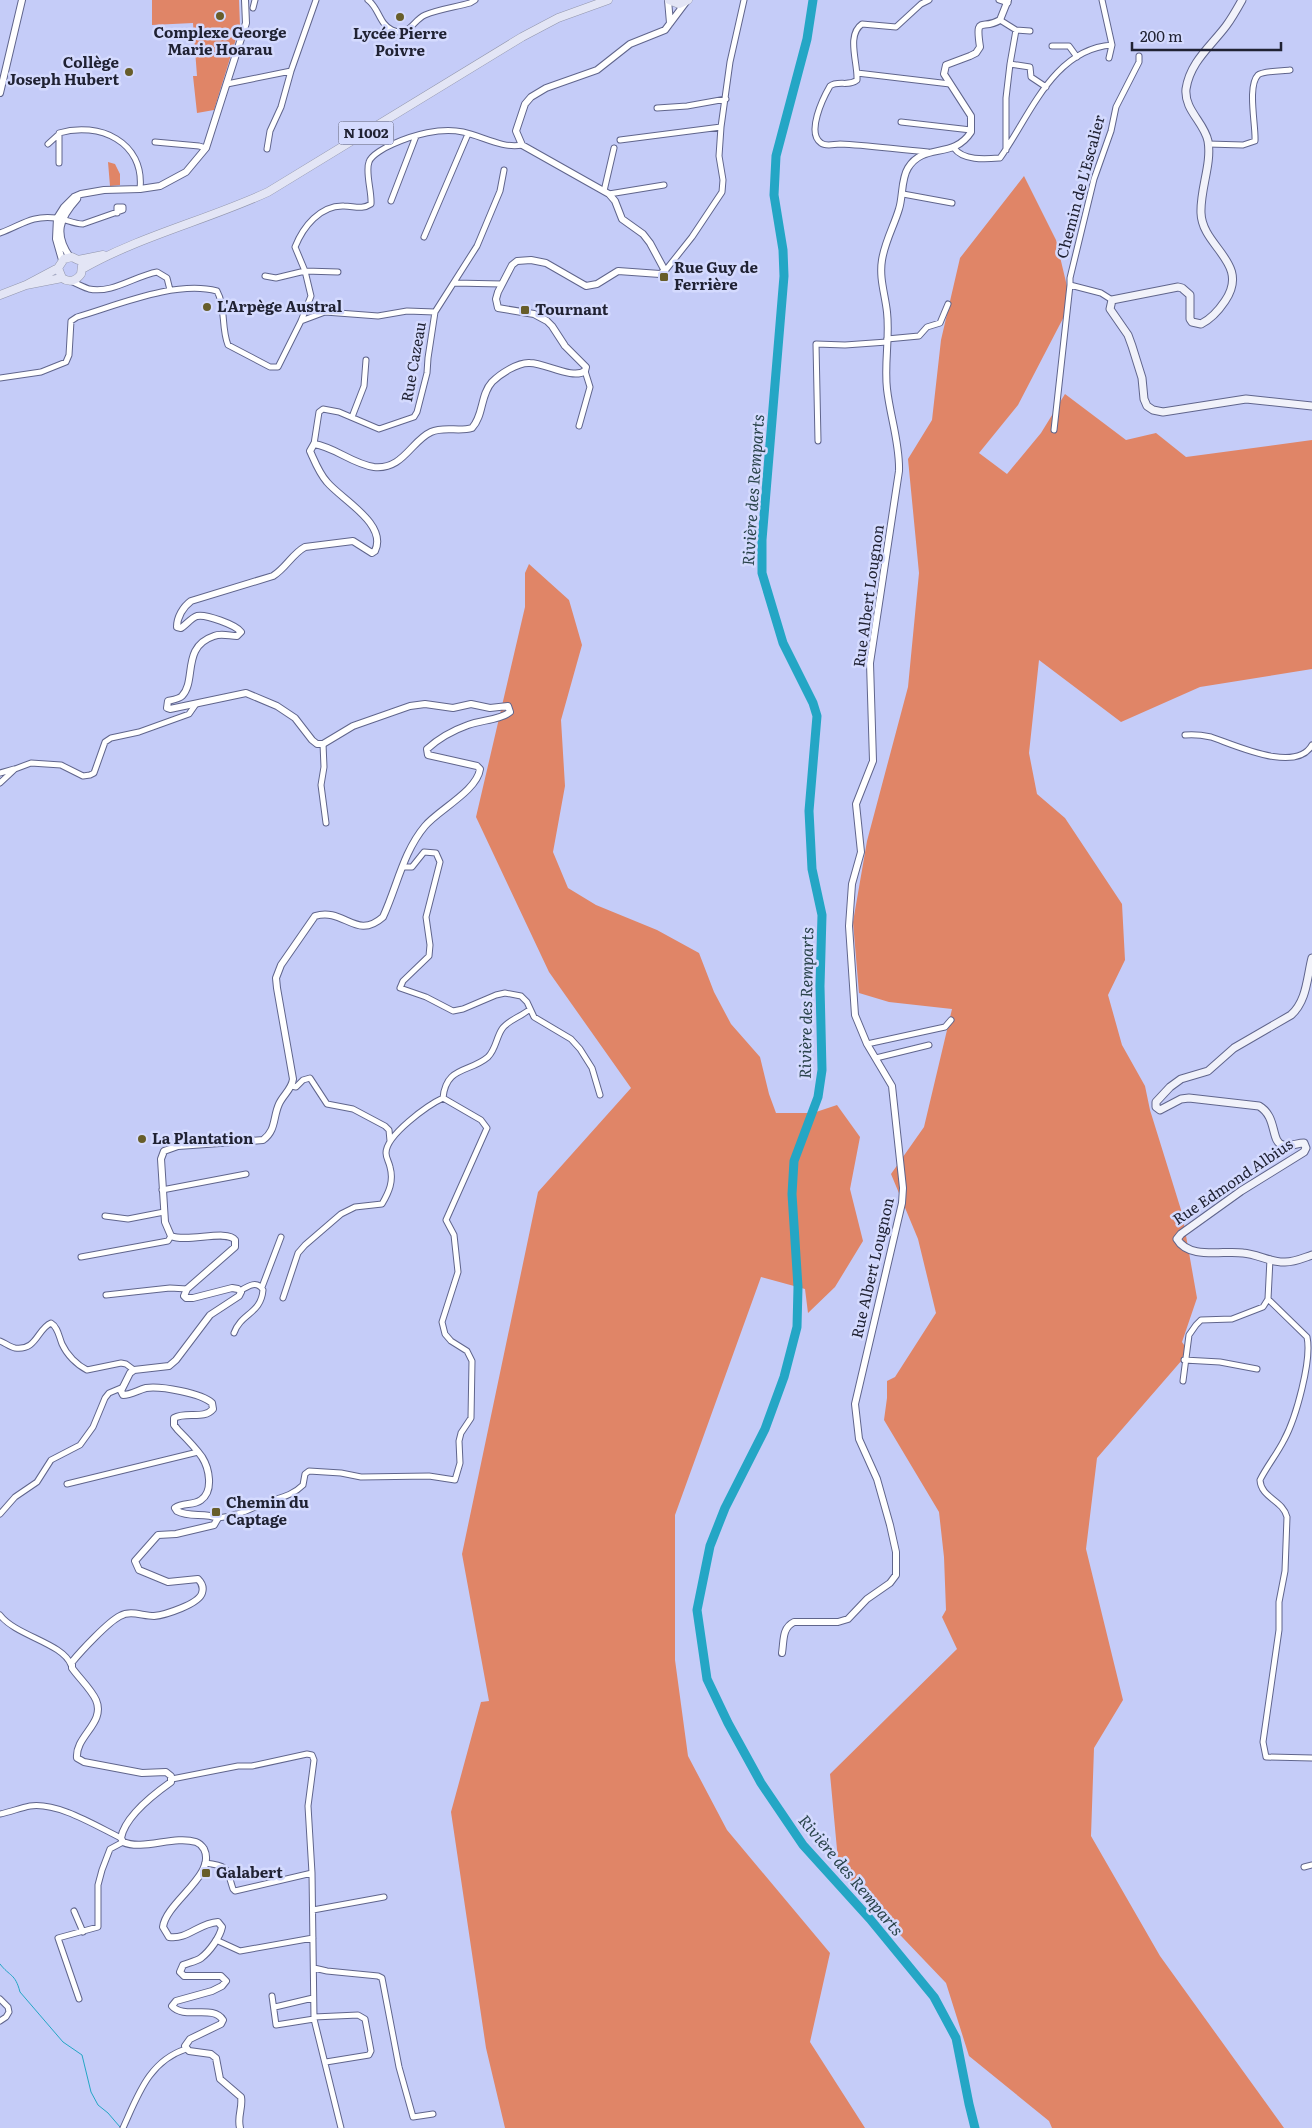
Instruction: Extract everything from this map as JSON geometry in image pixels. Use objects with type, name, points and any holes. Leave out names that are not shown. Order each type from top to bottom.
[{"type":"main road","name":"N 1002","points":[[81,272],[116,252],[268,192],[529,33],[558,18],[608,0]]},
{"type":"main road","points":[[669,0],[676,4],[687,1]]},
{"type":"main road","points":[[1242,0],[1225,28],[1201,54],[1188,81],[1186,91],[1189,106],[1204,131],[1208,144],[1201,202],[1202,220],[1204,228],[1230,264],[1233,276],[1230,294],[1212,316],[1201,324],[1192,322],[1190,319],[1190,295],[1182,288],[1172,287],[1112,300],[1110,309],[1128,334],[1142,378],[1144,399],[1147,406],[1153,410],[1163,412],[1246,399],[1312,406]]},
{"type":"main road","name":"N 1002","points":[[0,295],[26,285],[67,261],[116,252]]},
{"type":"main road","points":[[67,261],[81,272],[75,280],[70,281],[62,278],[67,261]]},
{"type":"main road","name":"N 1002","points":[[26,285],[62,278]]},
{"type":"main road","name":"Rue Edmond Albius","points":[[1312,958],[1302,1003],[1292,1015],[1234,1048],[1208,1071],[1181,1079],[1170,1087],[1156,1102],[1156,1107],[1160,1110],[1180,1099],[1189,1098],[1259,1106],[1267,1111],[1270,1116],[1278,1143],[1284,1146],[1304,1143],[1306,1148],[1304,1152],[1227,1200],[1180,1234],[1177,1239],[1183,1246],[1212,1253],[1245,1253],[1283,1263],[1312,1255]]},
{"type":"street","points":[[0,93],[22,0]]},
{"type":"street","points":[[67,261],[60,238],[59,218],[78,198],[90,193],[160,186],[180,176],[192,166],[206,148],[246,23],[245,0]]},
{"type":"street","points":[[253,8],[255,0]]},
{"type":"street","points":[[267,149],[270,131],[281,107],[291,71],[316,0]]},
{"type":"street","points":[[368,0],[374,4],[381,20],[391,30],[402,32],[410,28],[422,16],[475,0]]},
{"type":"street","points":[[669,0],[670,25]]},
{"type":"street","points":[[579,426],[590,387],[585,371],[586,367],[565,346],[547,321],[534,314],[498,308],[496,300],[502,284],[512,265],[517,261],[524,260],[553,266],[586,286],[597,284],[618,271],[653,274],[665,272],[697,231],[722,192],[723,180],[719,156],[721,127],[730,62],[744,0]]},
{"type":"street","points":[[928,152],[821,144],[816,137],[816,121],[828,88],[834,83],[854,83],[857,80],[858,72],[853,48],[858,27],[862,24],[896,27],[921,4],[929,0]]},
{"type":"street","points":[[999,0],[1008,1],[1000,20]]},
{"type":"street","points":[[1102,0],[1112,45],[1109,58]]},
{"type":"street","points":[[665,272],[650,243],[643,234],[622,219],[615,201],[607,192],[522,145],[516,132],[525,104],[530,97],[546,88],[597,70],[622,49],[665,30],[687,1]]},
{"type":"street","points":[[1030,31],[1016,30],[1000,20],[981,25],[977,32],[980,48],[976,53],[946,65],[944,74],[971,116],[971,130],[967,138],[954,148],[962,155],[987,159],[1000,158],[1059,70],[1092,48],[1112,45]]},
{"type":"street","points":[[1006,150],[1006,98],[1016,30]]},
{"type":"street","points":[[1052,46],[1069,46],[1077,57]]},
{"type":"street","name":"Chemin de L'Escalier","points":[[1054,430],[1073,262],[1094,180],[1111,131],[1118,102],[1139,62],[1139,56]]},
{"type":"street","points":[[1010,64],[1030,67],[1032,77],[1046,87]]},
{"type":"street","points":[[1208,144],[1233,145],[1255,141],[1253,91],[1257,78],[1262,73],[1290,70]]},
{"type":"street","points":[[227,84],[291,71]]},
{"type":"street","points":[[858,72],[950,84]]},
{"type":"street","points":[[657,108],[687,106],[726,99]]},
{"type":"street","points":[[901,122],[971,130]]},
{"type":"street","points":[[620,140],[721,127]]},
{"type":"street","points":[[48,144],[60,133],[76,129],[94,130],[109,135],[132,151],[139,165],[140,189]]},
{"type":"street","points":[[0,378],[41,372],[66,362],[71,321],[77,317],[182,288],[206,288],[217,291],[221,298],[228,345],[270,367],[278,367],[311,296],[305,271],[295,247],[307,224],[319,215],[336,206],[361,208],[371,204],[369,161],[389,146],[416,136],[447,130],[512,147],[522,145]]},
{"type":"street","points":[[59,163],[60,133]]},
{"type":"street","points":[[424,237],[468,134]]},
{"type":"street","points":[[391,202],[416,136]]},
{"type":"street","points":[[155,142],[206,148]]},
{"type":"street","points":[[607,192],[614,148]]},
{"type":"street","name":"Rue Albert Lougnon","points":[[782,1653],[785,1630],[788,1625],[794,1622],[838,1622],[848,1619],[867,1599],[890,1583],[896,1575],[896,1552],[890,1525],[877,1479],[859,1439],[856,1410],[875,1314],[902,1203],[903,1188],[892,1086],[867,1044],[855,1014],[849,926],[852,884],[861,852],[856,804],[873,761],[870,663],[899,471],[899,456],[887,389],[887,312],[881,275],[882,261],[903,194],[908,168],[919,157],[928,152],[954,148]]},
{"type":"street","name":"Rue Cazeau","points":[[314,444],[319,412],[328,410],[352,417],[379,430],[414,417],[427,373],[435,312],[476,246],[500,191],[504,170]]},
{"type":"street","points":[[607,192],[664,185]]},
{"type":"street","points":[[903,194],[952,203]]},
{"type":"street","points":[[0,234],[30,219],[59,218],[84,224],[116,212]]},
{"type":"street","points":[[265,276],[276,278],[305,271],[338,272]]},
{"type":"street","points":[[81,272],[84,281],[91,289]]},
{"type":"street","points":[[70,281],[91,289],[124,284],[156,272],[167,278],[170,290]]},
{"type":"street","points":[[454,283],[502,284]]},
{"type":"street","points":[[1070,284],[1101,293],[1112,300]]},
{"type":"street","points":[[818,441],[816,344],[845,345],[919,336],[928,326],[940,323],[948,304]]},
{"type":"street","points":[[301,321],[325,312],[378,316],[408,310],[435,312]]},
{"type":"street","points":[[352,417],[364,386],[366,360]]},
{"type":"street","points":[[262,1287],[253,1284],[240,1290],[226,1288],[189,1298],[186,1298],[183,1294],[235,1247],[235,1240],[228,1235],[183,1240],[171,1236],[167,1229],[162,1190],[161,1159],[164,1151],[178,1146],[263,1140],[269,1136],[280,1102],[293,1080],[277,988],[276,978],[281,965],[315,916],[324,913],[333,914],[356,926],[376,924],[383,917],[410,849],[425,826],[469,787],[479,775],[480,770],[476,766],[428,755],[427,750],[434,742],[468,725],[509,714],[510,708],[508,706],[490,708],[471,704],[453,708],[425,704],[410,706],[353,726],[323,744],[317,744],[312,740],[295,718],[277,706],[246,693],[170,709],[167,708],[166,704],[168,701],[180,698],[186,690],[192,658],[201,644],[214,636],[237,636],[241,632],[231,624],[198,616],[181,628],[177,627],[180,614],[191,601],[243,587],[273,576],[283,570],[298,551],[305,547],[354,541],[372,553],[378,546],[378,537],[374,529],[354,506],[326,481],[318,470],[310,451],[314,444],[323,445],[359,463],[381,467],[404,457],[434,430],[458,431],[472,428],[479,418],[484,394],[492,382],[507,371],[525,363],[539,364],[576,375],[585,371]]},
{"type":"street","points":[[0,772],[31,762],[61,765],[83,776],[90,776],[94,772],[105,742],[111,738],[140,732],[189,714],[196,704]]},
{"type":"street","points":[[1184,734],[1212,737],[1248,752],[1287,757],[1302,755],[1312,745]]},
{"type":"street","points":[[323,744],[324,767],[321,785],[326,823]]},
{"type":"street","points":[[0,782],[14,768]]},
{"type":"street","points":[[403,867],[412,867],[424,852],[436,853],[440,862],[426,917],[430,945],[429,956],[403,981],[400,988],[426,997],[453,1011],[488,997],[505,993],[524,998],[531,1014],[540,1022],[571,1039],[580,1049],[592,1068],[600,1095]]},
{"type":"street","points":[[443,1098],[444,1088],[449,1079],[462,1069],[487,1057],[494,1048],[499,1034],[505,1026],[530,1009]]},
{"type":"street","points":[[867,1044],[946,1026],[952,1020]]},
{"type":"street","points":[[876,1058],[929,1045]]},
{"type":"street","points":[[291,1086],[296,1087],[303,1080],[310,1078],[326,1104],[353,1108],[377,1121],[389,1130],[390,1142]]},
{"type":"street","points":[[283,1298],[298,1253],[305,1245],[341,1214],[355,1207],[382,1204],[392,1179],[386,1154],[387,1147],[404,1124],[443,1098]]},
{"type":"street","points":[[121,1388],[123,1395],[153,1388],[181,1392],[212,1403],[213,1409],[208,1414],[178,1415],[174,1418],[174,1425],[204,1459],[210,1486],[208,1493],[202,1499],[193,1504],[175,1508],[180,1513],[208,1514],[218,1518],[239,1515],[259,1505],[288,1495],[303,1485],[305,1474],[309,1470],[361,1477],[429,1476],[455,1480],[460,1463],[459,1441],[461,1433],[470,1418],[472,1361],[467,1351],[445,1334],[442,1322],[458,1272],[454,1235],[446,1220],[487,1128],[481,1120],[443,1098]]},
{"type":"street","points":[[162,1190],[246,1174]]},
{"type":"street","points":[[105,1216],[128,1219],[164,1212]]},
{"type":"street","points":[[81,1257],[168,1241],[171,1236]]},
{"type":"street","points":[[234,1333],[240,1322],[260,1304],[263,1294],[262,1287],[281,1237]]},
{"type":"street","points":[[1183,1381],[1184,1360],[1189,1335],[1201,1320],[1232,1318],[1263,1307],[1268,1299],[1270,1259]]},
{"type":"street","points":[[106,1296],[170,1288],[187,1289]]},
{"type":"street","points":[[0,1341],[12,1347],[26,1346],[37,1340],[45,1327],[52,1323],[56,1327],[65,1349],[87,1370],[121,1363],[134,1370],[169,1366],[184,1350],[210,1315],[239,1296],[240,1290]]},
{"type":"street","points":[[1268,1299],[1307,1337],[1311,1343],[1311,1359],[1309,1373],[1293,1422],[1260,1480],[1264,1492],[1285,1511],[1287,1517],[1285,1572],[1279,1602],[1279,1630],[1263,1742],[1266,1757],[1312,1758]]},
{"type":"street","points":[[1184,1360],[1220,1362],[1257,1369]]},
{"type":"street","points":[[0,1514],[15,1497],[37,1482],[51,1460],[80,1445],[93,1427],[105,1398],[109,1393],[121,1388],[134,1370]]},
{"type":"street","points":[[67,1484],[198,1452]]},
{"type":"street","points":[[71,1665],[76,1657],[119,1616],[134,1613],[156,1616],[185,1606],[198,1599],[203,1590],[202,1583],[198,1579],[168,1582],[138,1570],[135,1561],[158,1535],[176,1534],[214,1525],[218,1518]]},
{"type":"street","points":[[0,1615],[12,1628],[48,1644],[69,1660],[95,1698],[98,1713],[94,1723],[79,1744],[77,1758],[84,1762],[127,1771],[142,1773],[166,1772],[172,1779]]},
{"type":"street","points":[[78,1999],[57,1942],[61,1937],[96,1928],[99,1925],[98,1885],[102,1870],[110,1850],[122,1840],[124,1829],[147,1799],[171,1782],[172,1779],[238,1766],[252,1766],[306,1754],[312,1755],[314,1760],[308,1806],[312,1873],[314,2018],[326,2062],[331,2094],[341,2128]]},
{"type":"street","points":[[0,1814],[31,1806],[46,1806],[60,1810],[131,1844],[182,1840],[196,1842],[203,1848],[207,1856],[205,1863],[194,1882],[167,1915],[163,1927],[169,1937],[175,1938],[184,1936],[209,1923],[218,1922],[222,1927],[216,1940],[200,1958],[183,1965],[180,1972],[184,1976],[221,1976],[226,1979],[226,1983],[212,1991],[176,2001],[172,2006],[180,2011],[218,2014],[223,2020],[218,2026],[190,2039],[185,2046],[186,2049]]},
{"type":"street","points":[[205,1863],[223,1866],[228,1869],[232,1889],[239,1891],[256,1885],[312,1873]]},
{"type":"street","points":[[1304,1867],[1312,1865]]},
{"type":"street","points":[[313,1910],[384,1898]]},
{"type":"street","points":[[74,1911],[83,1932]]},
{"type":"street","points":[[216,1940],[240,1951],[313,1938]]},
{"type":"street","points":[[314,1968],[382,1978],[399,2067],[413,2117],[433,2114]]},
{"type":"street","points":[[272,1996],[276,2025],[314,2018],[358,2015],[365,2019],[370,2053],[366,2056],[326,2062]]},
{"type":"street","points":[[275,2007],[313,1998]]},
{"type":"street","points":[[0,2000],[8,2007],[9,2012],[6,2017],[0,2020]]},
{"type":"street","points":[[123,2128],[152,2070],[173,2054],[186,2049],[211,2054],[216,2058],[220,2079],[241,2098],[242,2105],[238,2116],[240,2128]]},
{"type":"shaded area","points":[[152,0],[239,0],[240,26],[214,110],[197,113],[193,76],[197,76],[193,23],[152,25]]},
{"type":"shaded area","points":[[108,162],[115,164],[120,174],[120,185],[110,186]]},
{"type":"shaded area","points":[[1024,176],[1056,240],[1071,303],[1018,405],[979,453],[1007,474],[1041,433],[1065,394],[1126,440],[1156,433],[1186,457],[1312,440],[1312,669],[1200,687],[1121,722],[1039,660],[1029,753],[1037,794],[1065,818],[1122,904],[1125,960],[1108,995],[1122,1045],[1145,1086],[1150,1110],[1182,1213],[1197,1298],[1182,1342],[1189,1352],[1097,1458],[1086,1549],[1123,1700],[1094,1748],[1091,1836],[1160,1956],[1284,2128],[1052,2128],[1049,2121],[969,2056],[946,1983],[839,1871],[830,1774],[957,1649],[942,1617],[946,1610],[944,1557],[939,1512],[884,1420],[887,1381],[895,1377],[936,1313],[918,1239],[891,1174],[924,1127],[952,1009],[889,1002],[859,993],[853,922],[867,841],[908,687],[919,573],[908,459],[932,420],[941,340],[960,258]]},
{"type":"shaded area","points":[[529,564],[569,600],[582,645],[561,720],[565,786],[553,852],[568,888],[596,905],[657,930],[699,953],[714,992],[731,1024],[760,1057],[769,1094],[776,1113],[813,1113],[837,1105],[860,1137],[850,1189],[863,1241],[835,1287],[808,1313],[805,1289],[761,1277],[675,1515],[675,1660],[688,1756],[727,1830],[830,1953],[810,2042],[865,2128],[505,2128],[486,2048],[451,1812],[481,1702],[489,1701],[462,1554],[538,1192],[631,1088],[549,972],[476,817],[525,607],[525,573]]},
{"type":"waterway","name":"Rivière des Remparts","points":[[813,0],[807,39],[776,156],[774,195],[783,250],[784,276],[762,540],[762,573],[783,643],[813,703],[817,716],[809,811],[812,869],[822,915],[820,986],[822,1070],[818,1097],[794,1161],[792,1194],[798,1287],[797,1327],[784,1377],[765,1429],[725,1508],[710,1546],[697,1610],[707,1679],[728,1723],[761,1783],[803,1845],[870,1919],[934,1997],[956,2038],[975,2128]]},
{"type":"waterway","points":[[0,1964],[14,1978],[20,1992],[63,2042],[82,2055],[91,2092],[98,2105],[120,2127]]},
{"type":"place","name":"Complexe George Marie Hoarau","points":[[220,16]]},
{"type":"place","name":"Lycée Pierre Poivre","points":[[400,17]]},
{"type":"place","name":"Collège Joseph Hubert","points":[[129,72]]},
{"type":"place","name":"Rue Guy de Ferrière","points":[[664,277]]},
{"type":"place","name":"L'Arpège Austral","points":[[207,307]]},
{"type":"place","name":"Tournant","points":[[525,310]]},
{"type":"place","name":"La Plantation","points":[[142,1139]]},
{"type":"place","name":"Chemin du Captage","points":[[216,1512]]},
{"type":"place","name":"Galabert","points":[[206,1873]]}]
